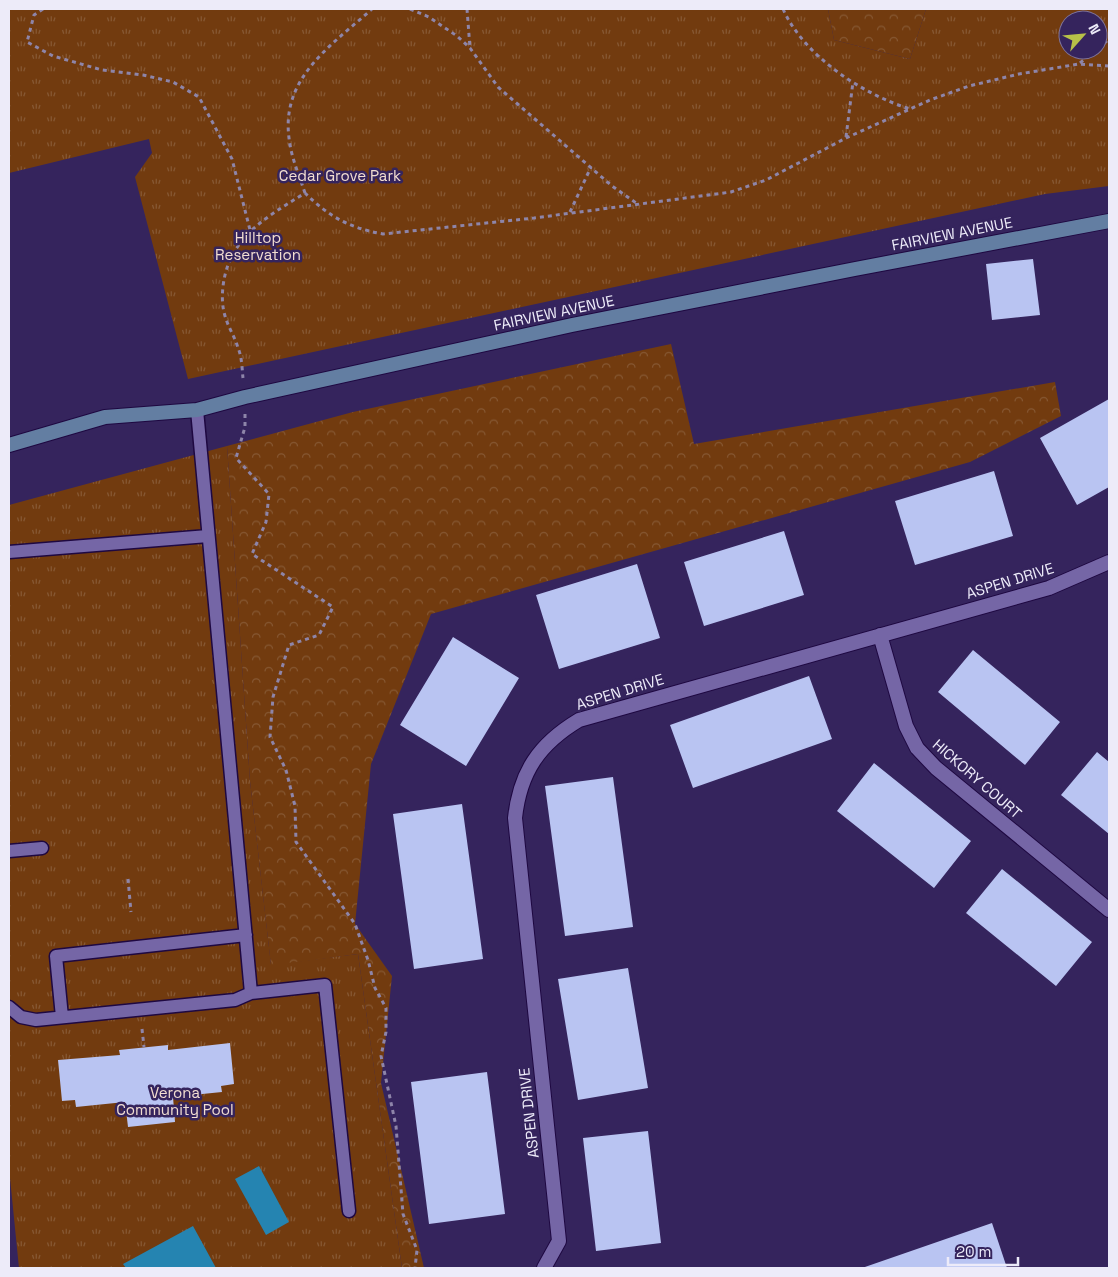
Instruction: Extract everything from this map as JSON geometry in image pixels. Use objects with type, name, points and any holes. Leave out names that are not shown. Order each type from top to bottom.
[{"type":"main road","name":"FAIRVIEW AVENUE","points":[[9,444],[106,418],[197,410],[591,321],[1109,221]]},
{"type":"street","name":"ASPEN DRIVE","points":[[544,1268],[558,1241],[515,818],[517,802],[528,770],[537,756],[563,730],[579,720],[1049,588],[1109,562]]},
{"type":"street","name":"HICKORY COURT","points":[[880,635],[906,726],[917,748],[936,768],[1109,910]]},
{"type":"lane","points":[[197,410],[251,993]]},
{"type":"lane","points":[[9,552],[208,536]]},
{"type":"lane","points":[[9,852],[42,848]]},
{"type":"lane","points":[[62,1016],[56,956],[246,935]]},
{"type":"lane","points":[[9,1007],[14,1013],[29,1020],[235,1000],[251,993],[325,985],[349,1211]]},
{"type":"path","points":[[43,9],[34,15],[27,42],[53,56],[102,70],[143,75],[173,82],[200,97],[232,159],[250,230]]},
{"type":"path","points":[[372,9],[310,64],[295,92],[290,107],[289,136],[295,164],[305,193],[338,220],[352,227],[383,234],[715,195],[747,187],[772,177],[846,138],[950,92],[985,81],[1079,64],[1109,66]]},
{"type":"path","points":[[410,9],[444,26],[470,48],[498,87],[591,168],[639,204]]},
{"type":"path","points":[[467,9],[470,48]]},
{"type":"path","points":[[783,9],[796,33],[806,45],[876,97],[910,109]]},
{"type":"path","points":[[1079,64],[1084,60]]},
{"type":"path","points":[[846,138],[854,82]]},
{"type":"path","points":[[569,213],[591,168]]},
{"type":"path","points":[[305,193],[250,230],[240,241],[229,260],[223,284],[222,300],[225,316],[239,349],[245,398],[245,427],[236,458],[269,494],[266,522],[252,554],[333,607],[319,635],[289,645],[273,697],[270,736],[286,770],[295,806],[296,842],[355,924],[368,960],[375,988],[386,1008],[386,1032],[381,1056],[396,1126],[403,1214],[417,1250],[415,1268]]},
{"type":"path","points":[[128,879],[131,912]]},
{"type":"path","points":[[142,1029],[144,1047]]},
{"type":"green space","name":"Cedar Grove Park","points":[[9,9],[828,9],[834,40],[910,59],[926,9],[1109,9],[1109,186],[1045,194],[188,379],[135,177],[152,153],[149,139],[9,173]]},
{"type":"green space","points":[[828,9],[926,9],[910,59],[834,40]]},
{"type":"green space","points":[[671,344],[694,444],[1055,382],[1061,416],[970,462],[431,614],[371,764],[355,924],[392,976],[381,1083],[424,1268],[402,1268],[358,954],[271,966],[250,781],[227,446],[353,412]]},
{"type":"green space","name":"Verona Community Pool","points":[[227,446],[250,781],[271,965],[358,954],[402,1268],[19,1268],[9,1168],[9,505]]},
{"type":"water","points":[[259,1166],[289,1222],[266,1235],[235,1179]]},
{"type":"water","points":[[193,1226],[216,1268],[126,1268],[123,1264]]},
{"type":"building","points":[[1033,259],[1040,315],[992,320],[986,264]]},
{"type":"building","points":[[1109,399],[1109,487],[1077,505],[1040,438]]},
{"type":"building","points":[[994,471],[1013,536],[915,565],[895,501]]},
{"type":"building","points":[[784,531],[804,595],[704,626],[684,562]]},
{"type":"building","points":[[637,564],[660,638],[559,669],[536,595]]},
{"type":"building","points":[[453,637],[519,678],[466,766],[400,725]]},
{"type":"building","points":[[973,650],[1060,722],[1025,765],[938,692]]},
{"type":"building","points":[[809,676],[832,739],[693,788],[670,725]]},
{"type":"building","points":[[1097,752],[1109,762],[1109,834],[1061,795]]},
{"type":"building","points":[[874,763],[971,841],[934,888],[837,811]]},
{"type":"building","points":[[613,777],[633,927],[565,936],[545,786]]},
{"type":"building","points":[[462,804],[483,959],[414,969],[393,814]]},
{"type":"building","points":[[1002,869],[1092,942],[1056,986],[966,913]]},
{"type":"building","points":[[628,968],[648,1088],[578,1100],[558,979]]},
{"type":"building","points":[[230,1043],[234,1084],[221,1086],[222,1092],[173,1097],[175,1122],[128,1127],[125,1102],[76,1107],[75,1100],[62,1101],[58,1060],[120,1055],[119,1050],[168,1045],[168,1050]]},
{"type":"building","points":[[487,1072],[505,1214],[429,1224],[411,1082]]},
{"type":"building","points":[[648,1131],[661,1243],[596,1251],[583,1138]]},
{"type":"building","points":[[992,1223],[1007,1268],[862,1268]]},
{"type":"park label","name":"Hilltop Reservation","points":[[258,246]]}]
